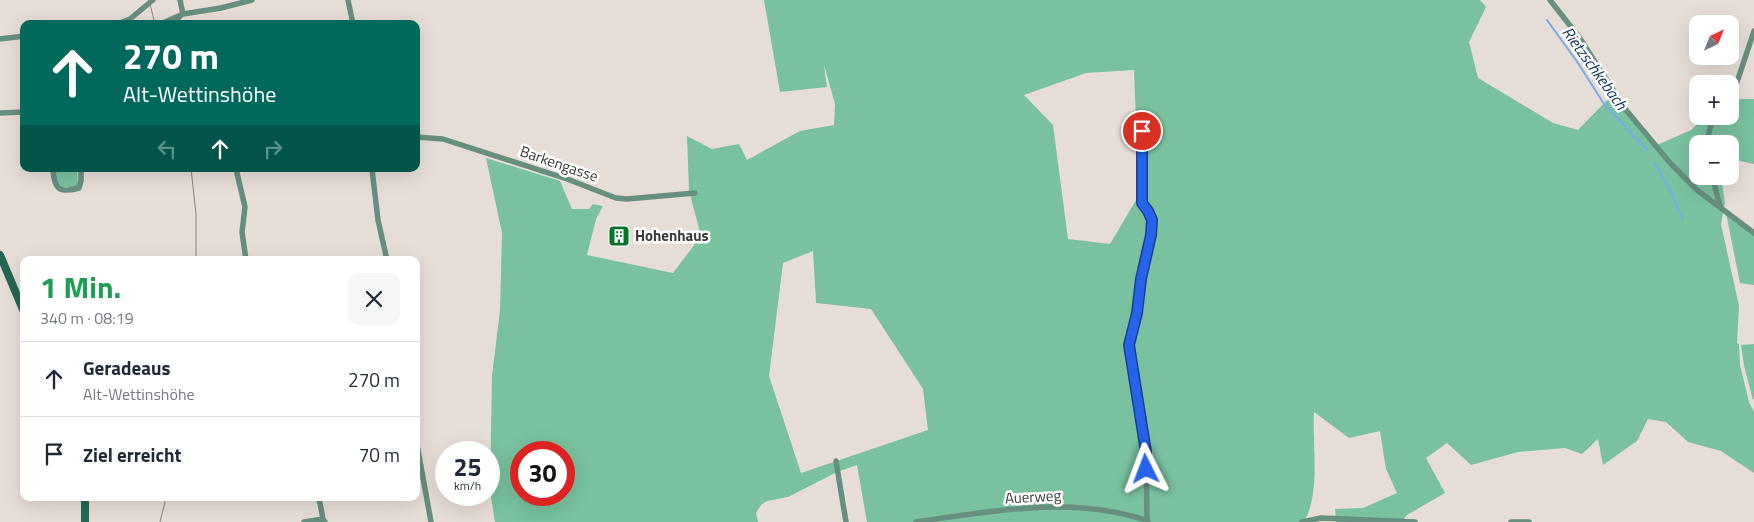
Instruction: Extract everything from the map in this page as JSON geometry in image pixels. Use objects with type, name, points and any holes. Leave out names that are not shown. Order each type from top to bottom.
[{"type":"main road","points":[[0,255],[20,302]]},
{"type":"main road","points":[[85,501],[85,522]]},
{"type":"street","points":[[128,20],[153,0]]},
{"type":"street","points":[[180,0],[183,14]]},
{"type":"street","points":[[170,20],[183,14],[221,8],[252,0]]},
{"type":"street","points":[[348,0],[352,20]]},
{"type":"street","points":[[1550,0],[1579,37],[1626,110],[1685,179],[1754,233]]},
{"type":"street","points":[[177,20],[183,14]]},
{"type":"street","points":[[1739,76],[1754,31]]},
{"type":"street","points":[[0,39],[20,36]]},
{"type":"street","points":[[0,113],[20,112]]},
{"type":"street","points":[[1142,131],[1142,203],[1152,220],[1137,313],[1129,345],[1146,452],[1148,521]]},
{"type":"street","name":"Barkengasse","points":[[420,137],[443,139],[567,179],[616,198],[628,199],[695,193]]},
{"type":"street","points":[[52,172],[56,187],[71,190],[79,188],[81,172]]},
{"type":"street","points":[[237,172],[245,207],[242,232],[245,256]]},
{"type":"street","points":[[372,172],[378,220],[386,256]]},
{"type":"street","points":[[1714,185],[1720,206]]},
{"type":"street","points":[[420,460],[431,522]]},
{"type":"street","points":[[836,461],[846,522]]},
{"type":"street","points":[[304,522],[324,520],[321,501]]},
{"type":"street","name":"Auerweg","points":[[916,522],[971,514],[1053,506],[1104,510],[1148,521]]},
{"type":"street","points":[[1302,522],[1329,518],[1415,522]]},
{"type":"street","points":[[1511,522],[1525,522]]},
{"type":"green space","points":[[764,0],[1480,0],[1486,7],[1469,42],[1478,78],[1553,123],[1578,130],[1615,92],[1657,145],[1691,130],[1696,125],[1739,125],[1739,99],[1754,99],[1754,164],[1739,161],[1739,135],[1689,135],[1689,185],[1722,185],[1725,203],[1721,224],[1739,306],[1737,343],[1739,344],[1740,365],[1749,402],[1754,412],[1754,473],[1721,451],[1688,442],[1666,422],[1648,419],[1637,441],[1603,465],[1598,439],[1582,454],[1565,448],[1518,452],[1471,465],[1447,443],[1426,458],[1445,493],[1407,515],[1401,522],[1336,522],[1335,509],[1363,508],[1397,493],[1386,469],[1380,431],[1349,438],[1314,412],[1314,483],[1309,510],[1304,522],[867,522],[857,465],[837,472],[788,497],[767,501],[761,505],[756,513],[758,522],[495,522],[492,506],[500,506],[500,441],[491,441],[492,376],[500,310],[502,233],[486,158],[560,181],[572,209],[589,209],[593,204],[603,206],[596,219],[587,255],[673,273],[701,236],[689,191],[687,136],[712,149],[739,144],[747,160],[800,131],[834,125],[835,104],[824,65],[827,87],[780,92]],"holes":[[[1134,70],[1139,195],[1110,244],[1068,239],[1053,125],[1024,95],[1086,73]],[[813,251],[816,303],[871,309],[923,389],[928,430],[801,473],[769,376],[783,263]]]},
{"type":"green space","points":[[55,172],[77,172],[78,184],[76,187],[60,187],[56,183]]},
{"type":"green space","points":[[1726,213],[1754,236],[1754,285],[1740,283]]},
{"type":"green space","points":[[1754,344],[1753,400],[1744,366],[1741,345]]},
{"type":"waterway","name":"Rietzschkebach","points":[[1547,20],[1578,63],[1604,104],[1647,150]]},
{"type":"waterway","name":"Rietzschkebach","points":[[1655,163],[1683,219]]},
{"type":"tram line","points":[[149,0],[154,20]]},
{"type":"tram line","points":[[191,172],[196,214],[196,256]]},
{"type":"tram line","points":[[160,522],[165,501]]},
{"type":"place","name":"Hohenhaus","points":[[619,236]]},
{"type":"route","points":[[1142,131],[1142,203],[1152,220],[1137,313],[1129,345],[1146,452],[1146,469]]}]
